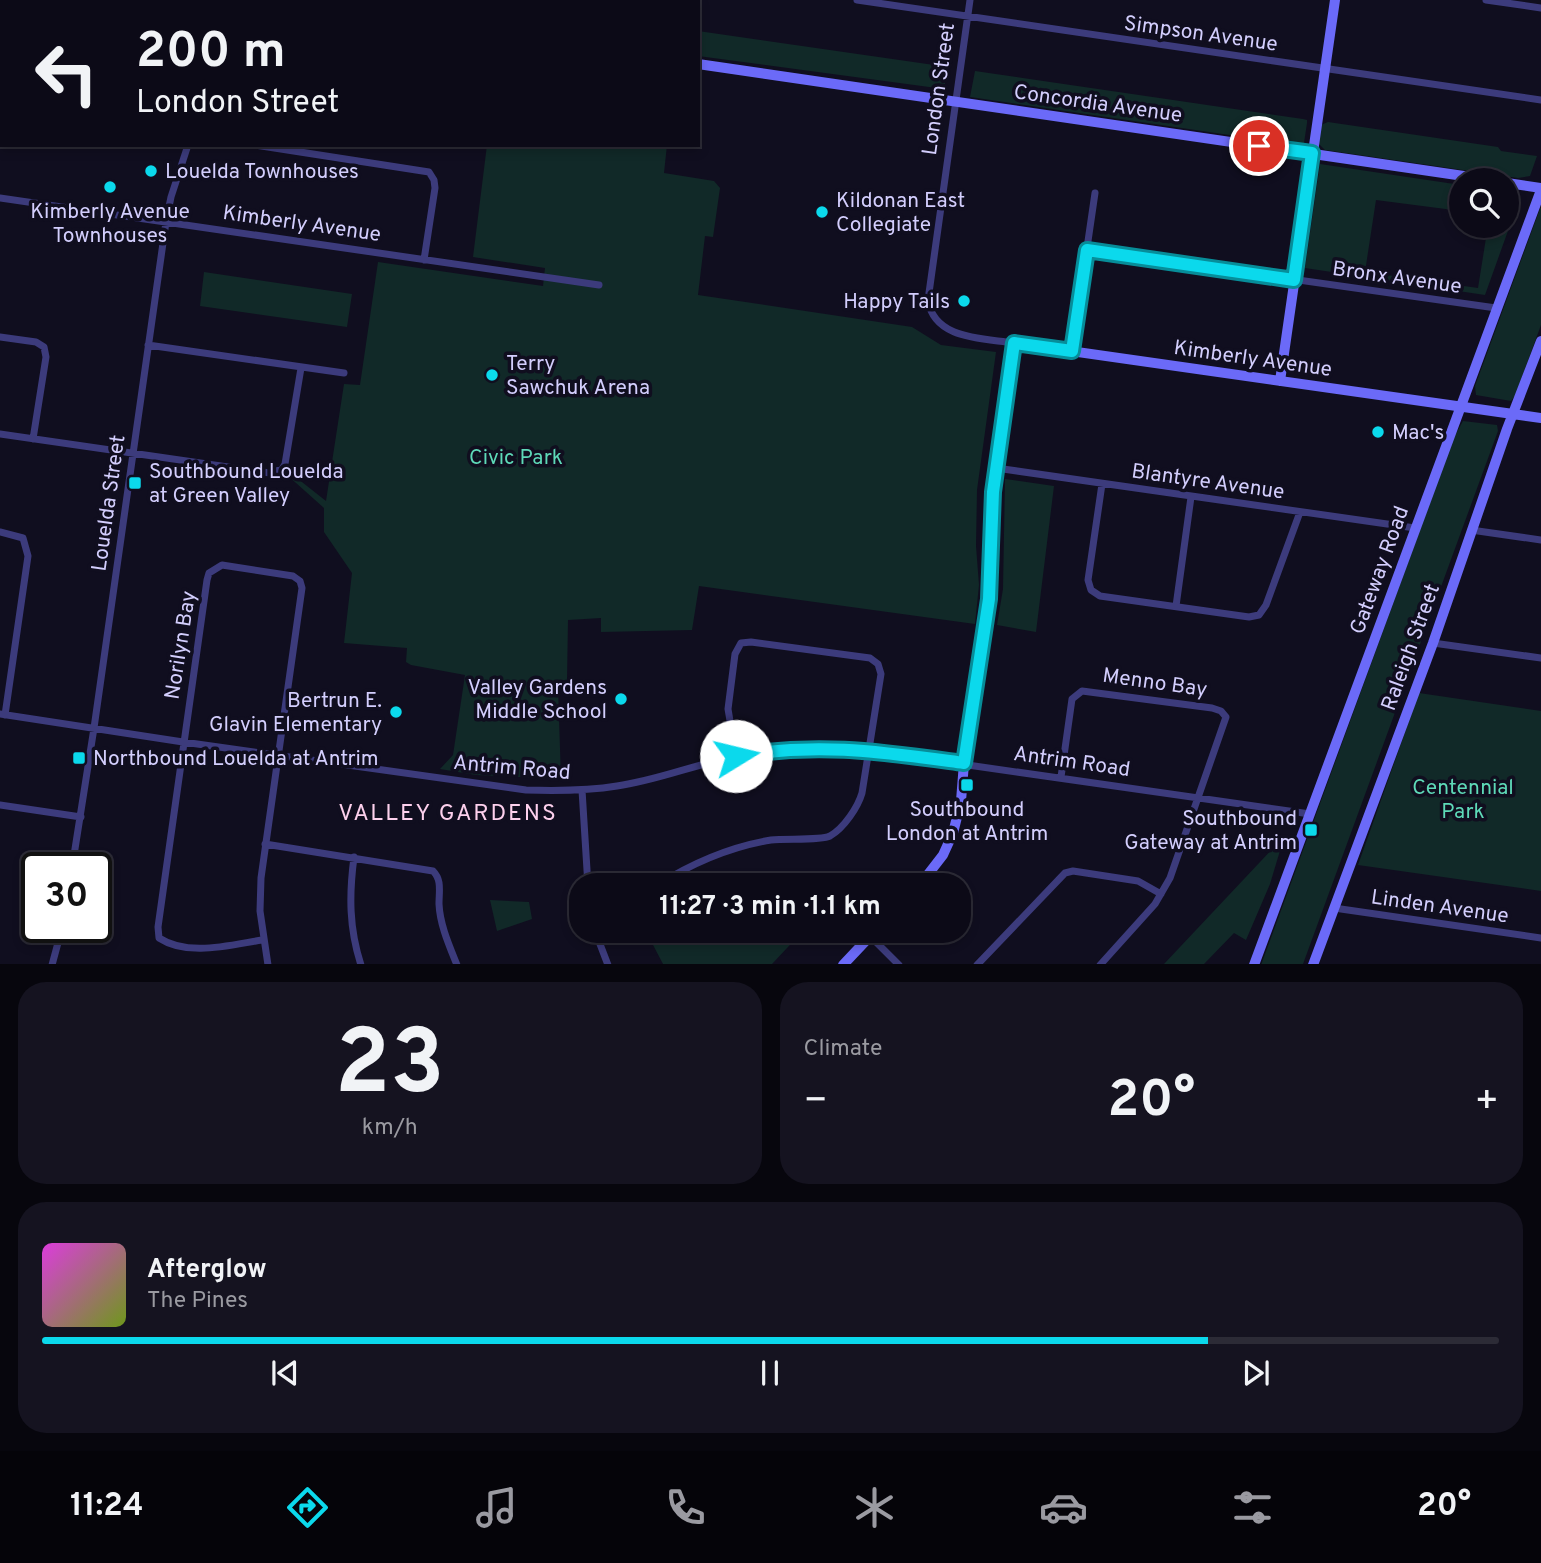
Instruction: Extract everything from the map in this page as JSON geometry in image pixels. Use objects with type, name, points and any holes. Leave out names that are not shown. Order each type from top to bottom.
[{"type":"street","name":"Simpson Avenue","points":[[857,0],[1541,100]]},
{"type":"street","name":"London Street","points":[[960,335],[943,327],[931,311],[928,300],[970,0]]},
{"type":"street","points":[[1280,381],[1335,0]]},
{"type":"street","points":[[1486,0],[1541,8]]},
{"type":"street","name":"Concordia Avenue","points":[[700,64],[1449,174]]},
{"type":"street","name":"Louelda Street","points":[[75,852],[166,222],[187,147]]},
{"type":"street","points":[[268,147],[429,172],[435,188],[424,260]]},
{"type":"street","points":[[1519,185],[1541,189]]},
{"type":"street","name":"Gateway Road","points":[[1254,964],[1541,189]]},
{"type":"street","points":[[1072,351],[1095,193]]},
{"type":"street","name":"Kimberly Avenue","points":[[0,198],[599,285]]},
{"type":"street","name":"Bronx Avenue","points":[[1087,250],[1496,309]]},
{"type":"street","name":"Kimberly Avenue","points":[[960,335],[1541,418]]},
{"type":"street","points":[[0,337],[36,342],[44,347],[46,356],[33,439]]},
{"type":"street","name":"Raleigh Street","points":[[1312,964],[1433,643],[1471,530],[1541,341]]},
{"type":"street","points":[[929,873],[943,855],[953,833],[961,802],[964,763],[989,599],[996,468],[1014,343]]},
{"type":"street","points":[[148,345],[344,373]]},
{"type":"street","points":[[0,434],[278,472],[285,464],[301,368]]},
{"type":"street","name":"Blantyre Avenue","points":[[996,468],[1415,528]]},
{"type":"street","points":[[1102,484],[1088,580],[1091,590],[1100,596],[1249,617],[1259,615],[1266,606],[1300,512]]},
{"type":"street","points":[[1175,606],[1191,496]]},
{"type":"street","points":[[1471,530],[1541,540]]},
{"type":"street","points":[[0,532],[23,538],[28,556],[2,715]]},
{"type":"street","name":"Norilyn Bay","points":[[183,742],[209,573],[222,565],[293,576],[300,581],[302,596],[279,755]]},
{"type":"street","points":[[679,873],[702,860],[746,846],[771,840],[830,836],[860,801],[880,674],[874,660],[741,643],[735,654],[728,709],[736,756]]},
{"type":"street","points":[[1433,643],[1541,658]]},
{"type":"street","name":"Menno Bay","points":[[1061,777],[1072,699],[1082,691],[1212,708],[1221,711],[1226,717],[1198,797]]},
{"type":"street","name":"Antrim Road","points":[[2,715],[526,790],[582,790],[652,780],[736,756],[804,748],[869,750],[1310,814]]},
{"type":"street","points":[[183,742],[158,927],[159,938],[167,943],[199,948],[262,940]]},
{"type":"street","points":[[268,964],[262,940],[260,897],[279,755]]},
{"type":"street","points":[[582,790],[587,873]]},
{"type":"street","points":[[1100,964],[1161,894],[1170,878],[1198,797]]},
{"type":"street","points":[[0,806],[81,817]]},
{"type":"street","points":[[265,844],[428,868],[436,874],[443,928],[457,964]]},
{"type":"street","points":[[354,857],[350,911],[361,964]]},
{"type":"street","points":[[977,964],[1062,876],[1069,872],[1138,881],[1161,894]]},
{"type":"street","name":"Linden Avenue","points":[[1334,908],[1541,938]]},
{"type":"street","points":[[52,964],[58,943]]},
{"type":"street","points":[[600,943],[608,964]]},
{"type":"street","points":[[843,964],[864,943]]},
{"type":"street","points":[[881,943],[899,964]]},
{"type":"green space","points":[[700,31],[948,67],[944,89],[700,56]]},
{"type":"green space","points":[[975,71],[1303,119],[1307,120],[1304,143],[1297,145],[970,97]]},
{"type":"green space","points":[[1328,122],[1498,147],[1501,151],[1537,156],[1530,176],[1519,178],[1519,168],[1449,168],[1325,150],[1318,143],[1321,125]]},
{"type":"green space","name":"Civic Park","points":[[487,147],[667,147],[664,173],[714,181],[720,188],[713,237],[705,236],[698,295],[912,327],[941,345],[996,352],[977,490],[976,546],[979,585],[975,624],[699,586],[692,630],[601,632],[601,618],[568,620],[567,681],[558,687],[561,779],[476,775],[440,769],[453,755],[465,675],[411,665],[406,662],[407,648],[344,643],[352,573],[324,532],[324,508],[286,474],[288,471],[326,501],[344,384],[360,385],[378,262],[543,286],[545,268],[473,257]]},
{"type":"green space","points":[[1320,164],[1449,183],[1449,209],[1376,200],[1365,272],[1478,288],[1486,238],[1505,238],[1485,295],[1305,268]]},
{"type":"green space","points":[[1541,206],[1541,325],[1511,401],[1476,395],[1475,386]]},
{"type":"green space","points":[[204,272],[352,294],[347,327],[200,306]]},
{"type":"green space","points":[[1463,421],[1497,425],[1498,431],[1303,964],[1261,964],[1454,437]]},
{"type":"green space","points":[[1005,479],[1054,486],[1036,632],[997,625],[1003,589]]},
{"type":"green space","name":"Centennial Park","points":[[1419,693],[1541,711],[1541,891],[1358,865]]},
{"type":"green space","points":[[1282,844],[1270,884],[1246,940],[1234,933],[1204,964],[1164,964],[1275,846]]},
{"type":"green space","points":[[490,900],[529,902],[532,919],[497,931]]},
{"type":"green space","points":[[652,943],[792,943],[772,964],[663,964]]},
{"type":"place","name":"Louelda Townhouses","points":[[151,171]]},
{"type":"place","name":"Kimberly Avenue Townhouses","points":[[110,187]]},
{"type":"place","name":"Kildonan East Collegiate","points":[[822,212]]},
{"type":"place","name":"Happy Tails","points":[[964,301]]},
{"type":"place","name":"Terry Sawchuk Arena","points":[[492,375]]},
{"type":"place","name":"Mac's","points":[[1378,432]]},
{"type":"place","name":"Southbound Louelda at Green Valley","points":[[135,483]]},
{"type":"place","name":"Valley Gardens Middle School","points":[[621,699]]},
{"type":"place","name":"Bertrun E. Glavin Elementary","points":[[396,712]]},
{"type":"place","name":"Northbound Louelda at Antrim","points":[[79,758]]},
{"type":"place","name":"Southbound London at Antrim","points":[[967,785]]},
{"type":"place","name":"Southbound Gateway at Antrim","points":[[1311,830]]},
{"type":"district","name":"VALLEY GARDENS","points":[[448,812]]},
{"type":"route","points":[[736,756],[781,749],[849,748],[964,763],[989,599],[993,492],[1014,343],[1072,351],[1087,250],[1294,280],[1312,153],[1259,146]]}]
